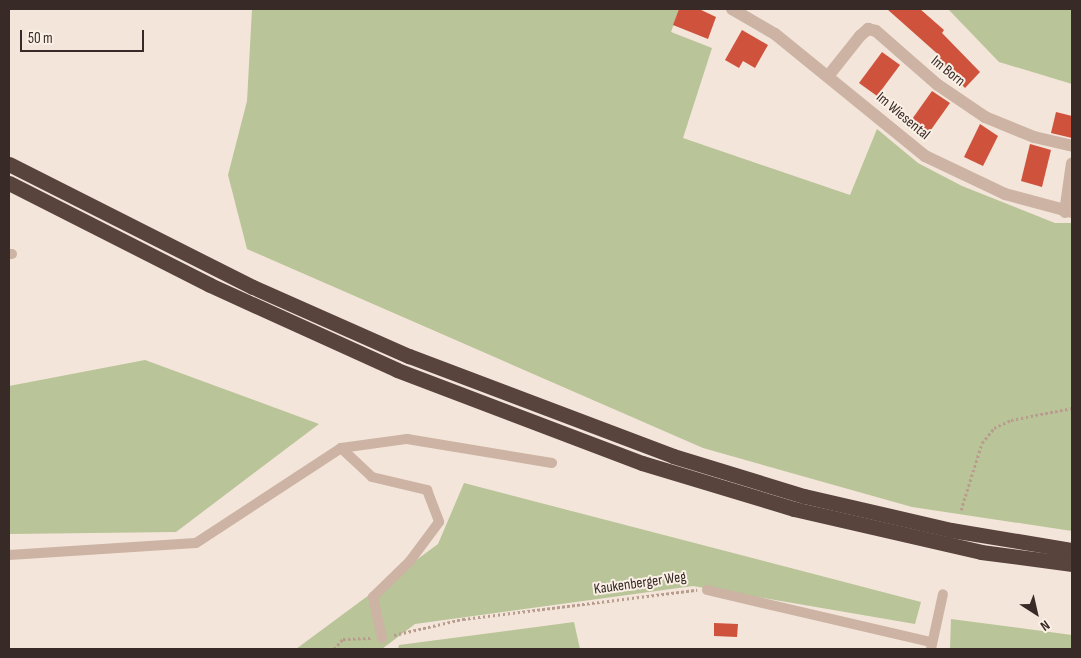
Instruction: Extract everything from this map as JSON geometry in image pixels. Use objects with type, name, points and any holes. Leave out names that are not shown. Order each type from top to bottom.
[{"type":"highway","points":[[9,164],[86,201],[253,287],[409,356],[673,456],[804,496],[950,530],[1072,550]]},
{"type":"highway","points":[[9,183],[210,285],[397,370],[642,464],[804,511],[981,552],[1072,564]]},
{"type":"street","name":"Im Wiesental","points":[[732,9],[775,34],[830,76],[925,156],[1005,194],[1068,212]]},
{"type":"street","name":"Im Born","points":[[830,76],[860,36],[868,29],[876,31],[938,85],[985,116],[1034,137],[1072,146]]},
{"type":"street","points":[[1068,212],[1072,164]]},
{"type":"lane","points":[[9,555],[196,543],[342,448],[407,439],[552,463]]},
{"type":"lane","points":[[342,448],[372,477],[427,490],[439,522],[410,561],[373,597],[382,638]]},
{"type":"lane","name":"Kaukenberger Weg","points":[[707,590],[931,645]]},
{"type":"lane","points":[[931,645],[943,594]]},
{"type":"path","points":[[961,510],[982,443],[994,428],[1011,420],[1072,408]]},
{"type":"path","name":"Kaukenberger Weg","points":[[334,649],[343,639],[382,638],[462,619],[707,590]]},
{"type":"green space","points":[[252,9],[679,9],[671,32],[712,48],[683,138],[850,195],[877,129],[918,163],[962,186],[1055,223],[1072,223],[1072,531],[912,507],[703,448],[247,249],[228,175],[247,101]]},
{"type":"green space","points":[[948,9],[1072,9],[1072,84],[999,62]]},
{"type":"green space","points":[[145,360],[319,424],[176,532],[9,534],[9,386]]},
{"type":"green space","points":[[464,483],[921,602],[915,624],[693,586],[415,624],[382,649],[296,649],[438,544]]},
{"type":"green space","points":[[951,619],[1072,635],[1072,649],[950,649]]},
{"type":"green space","points":[[574,622],[580,649],[398,649],[399,645]]},
{"type":"building","points":[[679,9],[699,9],[716,17],[708,39],[673,25]]},
{"type":"building","points":[[887,9],[920,9],[944,30],[942,33],[980,72],[965,88],[938,60],[941,57]]},
{"type":"building","points":[[742,30],[768,45],[755,68],[743,61],[739,68],[725,60]]},
{"type":"building","points":[[882,52],[900,65],[877,96],[859,83]]},
{"type":"building","points":[[932,91],[950,103],[928,134],[910,122]]},
{"type":"building","points":[[1056,112],[1072,116],[1072,138],[1051,133]]},
{"type":"building","points":[[980,124],[998,136],[983,166],[964,157]]},
{"type":"building","points":[[1030,144],[1051,150],[1042,187],[1021,181]]},
{"type":"building","points":[[714,623],[738,624],[737,637],[714,636]]}]
